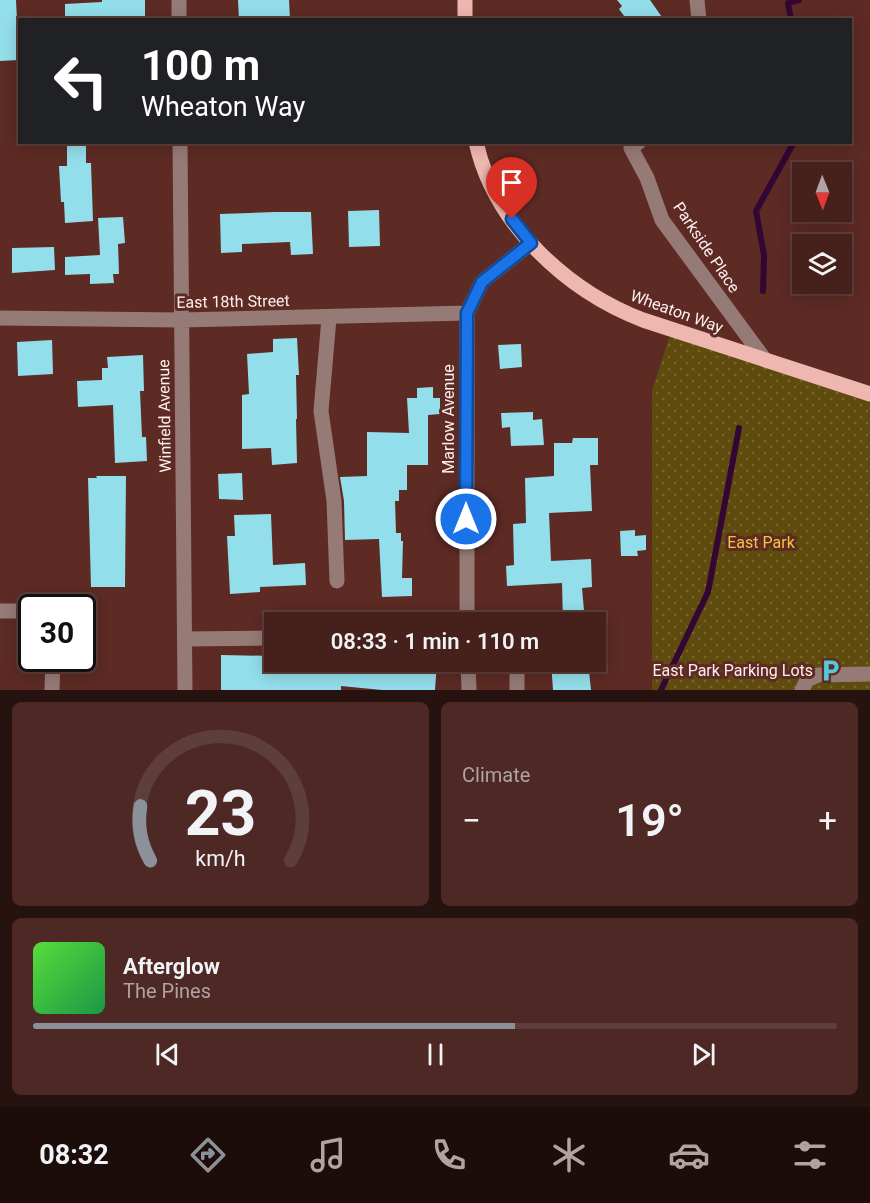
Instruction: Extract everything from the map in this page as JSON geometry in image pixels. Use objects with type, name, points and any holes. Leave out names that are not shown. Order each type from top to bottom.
[{"type":"main road","points":[[465,0],[465,18]]},
{"type":"main road","name":"Wheaton Way","points":[[477,144],[493,189],[512,219],[545,259],[576,282],[627,314],[870,394]]},
{"type":"street","points":[[179,0],[179,18]]},
{"type":"street","points":[[697,0],[699,18]]},
{"type":"street","name":"Winfield Avenue","points":[[180,144],[185,690]]},
{"type":"street","name":"Parkside Place","points":[[635,145],[662,220],[765,360]]},
{"type":"street","name":"Marlow Avenue","points":[[467,612],[467,313],[482,282],[531,243]]},
{"type":"street","name":"East 18th Street","points":[[0,318],[181,320],[467,313]]},
{"type":"street","points":[[329,318],[321,411],[334,501],[337,581]]},
{"type":"street","points":[[0,610],[18,611]]},
{"type":"street","points":[[185,639],[264,638]]},
{"type":"street","points":[[52,690],[53,672]]},
{"type":"street","points":[[468,672],[469,690]]},
{"type":"street","points":[[517,672],[517,690]]},
{"type":"street","points":[[802,690],[807,680],[818,675],[870,674]]},
{"type":"green space","name":"East Park","points":[[672,329],[870,394],[870,690],[652,690],[652,390]]},
{"type":"building","points":[[0,0],[16,0],[18,60],[0,61]]},
{"type":"building","points":[[102,0],[145,0],[145,18],[65,18],[65,4],[102,2]]},
{"type":"building","points":[[238,0],[289,0],[290,18],[239,18]]},
{"type":"building","points":[[617,0],[650,0],[663,18],[626,18],[619,9],[622,6]]},
{"type":"building","points":[[67,146],[86,146],[86,163],[91,163],[93,221],[65,223],[59,166],[67,166]]},
{"type":"building","points":[[379,210],[380,246],[349,247],[348,211]]},
{"type":"building","points":[[311,212],[313,254],[291,255],[290,242],[242,244],[242,252],[221,253],[220,214]]},
{"type":"building","points":[[123,217],[125,243],[118,244],[119,274],[113,274],[114,283],[90,284],[90,274],[65,275],[65,257],[100,255],[98,218]]},
{"type":"building","points":[[54,247],[55,270],[12,273],[12,248]]},
{"type":"building","points":[[297,338],[299,375],[296,375],[297,463],[272,465],[271,448],[242,449],[242,395],[249,394],[247,354],[273,352],[273,339]]},
{"type":"building","points":[[52,340],[53,374],[18,376],[17,342]]},
{"type":"building","points":[[521,344],[522,367],[500,369],[498,345]]},
{"type":"building","points":[[143,355],[144,391],[140,391],[142,437],[146,437],[147,461],[115,463],[113,405],[78,407],[77,381],[102,380],[102,368],[108,368],[107,357]]},
{"type":"building","points":[[433,387],[433,398],[440,398],[440,414],[428,415],[428,465],[407,465],[407,490],[399,490],[399,501],[395,501],[396,533],[401,533],[401,541],[403,541],[402,578],[412,578],[412,596],[382,597],[379,539],[345,540],[344,501],[340,477],[367,476],[367,432],[409,433],[407,398],[417,398],[417,388]]},
{"type":"building","points":[[533,412],[533,420],[542,419],[544,445],[511,446],[510,427],[502,428],[501,413]]},
{"type":"building","points":[[573,438],[598,438],[598,465],[590,465],[592,511],[549,513],[551,561],[591,559],[592,587],[582,588],[584,612],[563,612],[562,583],[507,586],[506,566],[514,565],[513,524],[526,523],[525,478],[554,476],[554,443],[572,443]]},
{"type":"building","points":[[242,473],[243,500],[219,499],[218,474]]},
{"type":"building","points":[[96,476],[126,476],[125,587],[91,587],[88,478],[97,478]]},
{"type":"building","points":[[271,514],[273,565],[305,563],[306,585],[260,587],[260,592],[230,594],[227,536],[235,536],[234,515]]},
{"type":"building","points":[[635,530],[635,536],[646,535],[646,550],[637,551],[638,556],[621,556],[620,531]]},
{"type":"building","points":[[221,655],[264,656],[264,672],[436,672],[435,690],[382,690],[341,686],[341,690],[221,690]]},
{"type":"building","points":[[552,672],[589,672],[591,690],[553,690]]},
{"type":"waterway","points":[[791,18],[788,3],[799,0]]},
{"type":"waterway","points":[[763,291],[764,255],[756,211],[793,144]]},
{"type":"waterway","points":[[661,690],[708,592],[739,428]]},
{"type":"place","name":"East Park Parking Lots","points":[[831,670]]},
{"type":"route","points":[[466,519],[467,313],[482,282],[531,243],[512,219]]}]
